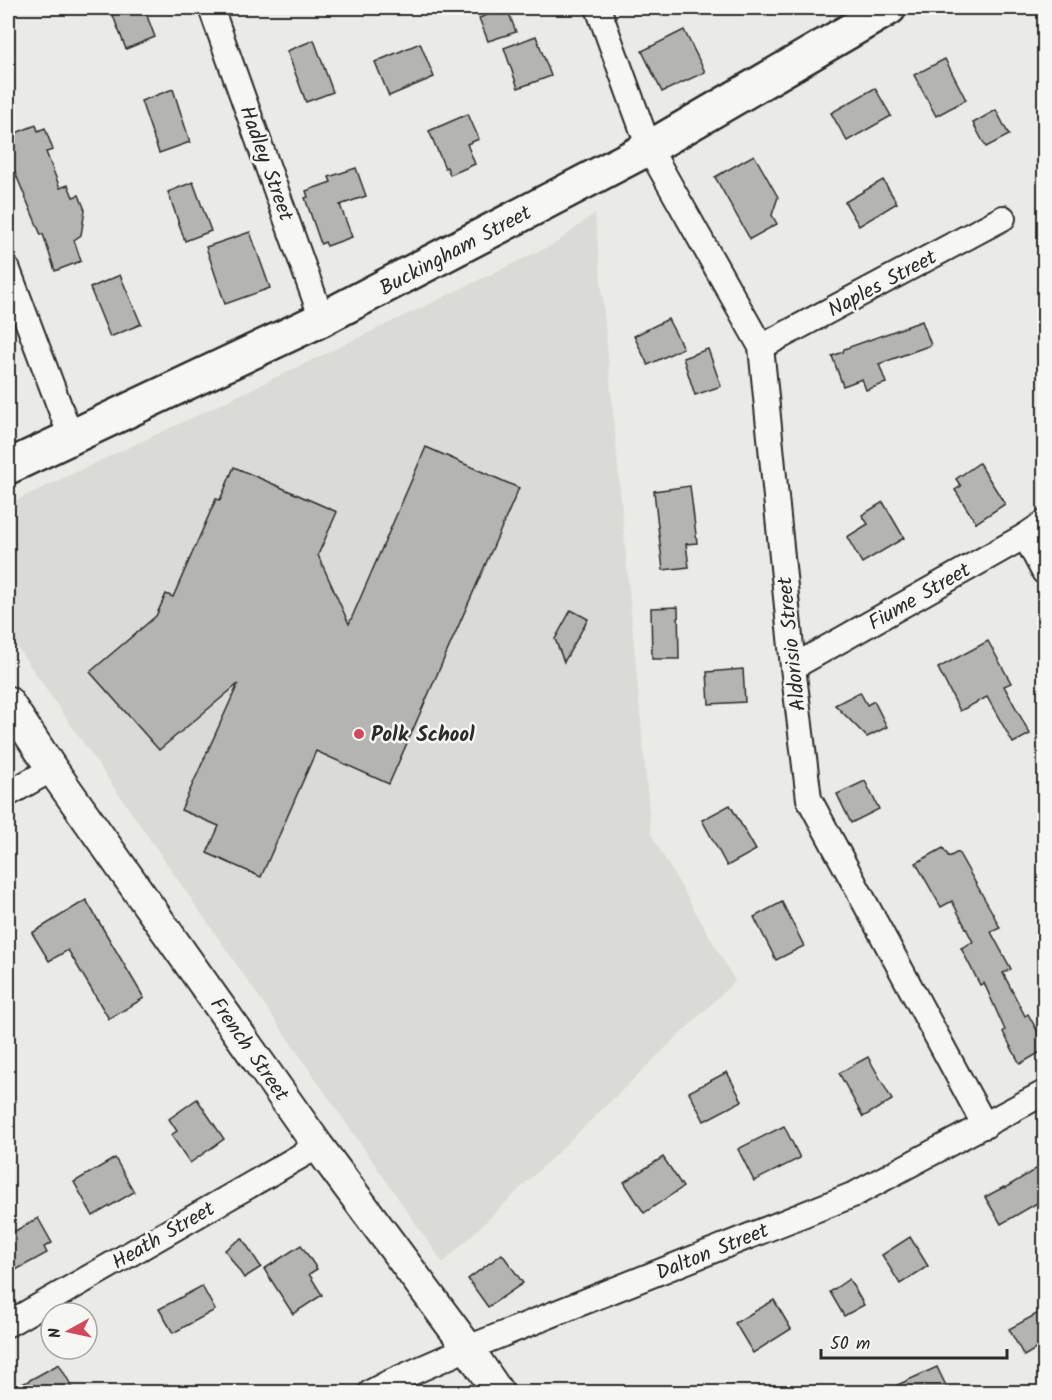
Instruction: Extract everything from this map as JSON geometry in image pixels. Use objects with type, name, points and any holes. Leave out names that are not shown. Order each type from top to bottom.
[{"type":"main road","name":"Buckingham Street","points":[[8,467],[322,319],[649,148],[889,8]]},
{"type":"street","name":"Hadley Street","points":[[211,8],[322,319]]},
{"type":"street","name":"Aldorisio Street","points":[[598,8],[649,148],[761,347],[793,667],[809,799],[985,1126]]},
{"type":"street","name":"Naples Street","points":[[761,347],[1003,218]]},
{"type":"street","points":[[8,270],[71,437]]},
{"type":"street","points":[[1035,529],[1044,572]]},
{"type":"street","name":"Fiume Street","points":[[793,667],[1035,529]]},
{"type":"street","name":"French Street","points":[[8,702],[52,769],[318,1146],[498,1392]]},
{"type":"street","points":[[8,794],[52,769]]},
{"type":"street","name":"Dalton Street","points":[[370,1392],[468,1348],[855,1194],[1044,1093]]},
{"type":"street","name":"Heath Street","points":[[8,1324],[318,1146]]},
{"type":"shaded area","name":"Polk School","points":[[595,213],[651,834],[735,981],[443,1263],[8,634],[8,504],[558,242]]},
{"type":"building","points":[[110,8],[144,8],[155,37],[126,49]]},
{"type":"building","points":[[507,8],[516,32],[488,41],[479,18]]},
{"type":"building","points":[[684,30],[705,72],[662,92],[642,51]]},
{"type":"building","points":[[536,36],[551,76],[518,88],[504,48]]},
{"type":"building","points":[[314,40],[333,92],[306,102],[287,51]]},
{"type":"building","points":[[420,43],[434,77],[389,96],[375,62]]},
{"type":"building","points":[[945,59],[966,100],[936,116],[914,75]]},
{"type":"building","points":[[875,88],[891,116],[847,141],[831,113]]},
{"type":"building","points":[[173,89],[190,142],[159,153],[141,101]]},
{"type":"building","points":[[996,110],[1009,135],[986,147],[973,123]]},
{"type":"building","points":[[468,114],[479,139],[467,144],[475,164],[450,175],[429,131]]},
{"type":"building","points":[[36,125],[38,131],[45,128],[53,150],[46,152],[60,188],[68,185],[73,197],[79,195],[85,210],[81,235],[74,240],[81,261],[55,271],[43,234],[41,235],[14,170],[8,172],[8,136]]},
{"type":"building","points":[[754,155],[778,197],[772,215],[777,224],[750,239],[715,177]]},
{"type":"building","points":[[356,168],[366,196],[340,205],[352,237],[327,246],[325,242],[321,244],[305,198],[308,197],[306,191],[331,182],[329,177]]},
{"type":"building","points":[[883,180],[897,203],[859,226],[845,202]]},
{"type":"building","points":[[193,182],[211,231],[185,241],[168,192]]},
{"type":"building","points":[[250,232],[270,288],[225,304],[206,247]]},
{"type":"building","points":[[120,275],[141,324],[110,337],[90,288]]},
{"type":"building","points":[[668,319],[683,348],[648,365],[634,336]]},
{"type":"building","points":[[922,321],[931,345],[879,364],[886,383],[866,390],[862,379],[843,386],[832,356],[843,352],[844,349]]},
{"type":"building","points":[[708,349],[721,386],[695,395],[683,358]]},
{"type":"building","points":[[426,447],[519,488],[389,784],[316,751],[261,877],[207,853],[219,826],[181,810],[238,684],[159,750],[90,672],[156,616],[166,594],[173,597],[216,499],[220,500],[234,467],[337,512],[318,555],[349,624]]},
{"type":"building","points":[[979,463],[1005,504],[976,523],[955,490],[961,486],[956,479]]},
{"type":"building","points":[[690,486],[697,543],[686,544],[689,567],[663,570],[654,491]]},
{"type":"building","points":[[883,502],[904,538],[862,563],[847,537],[868,524],[862,515]]},
{"type":"building","points":[[678,607],[679,659],[652,659],[651,608]]},
{"type":"building","points":[[571,610],[588,619],[564,662],[555,639]]},
{"type":"building","points":[[988,641],[1011,683],[1004,686],[1030,734],[1013,743],[987,697],[960,711],[938,668]]},
{"type":"building","points":[[743,669],[745,702],[709,704],[707,672]]},
{"type":"building","points":[[860,692],[867,705],[874,701],[887,727],[867,737],[835,705]]},
{"type":"building","points":[[865,781],[879,809],[851,823],[837,794]]},
{"type":"building","points":[[730,805],[756,850],[727,866],[702,820]]},
{"type":"building","points":[[943,848],[949,857],[958,852],[992,912],[1000,928],[991,932],[1011,969],[1003,973],[1025,1016],[1028,1014],[1044,1043],[1044,1050],[1020,1064],[1003,1032],[1005,1030],[984,983],[980,985],[961,948],[973,942],[952,901],[941,907],[916,863]]},
{"type":"building","points":[[86,900],[144,998],[109,1019],[68,950],[49,961],[32,933]]},
{"type":"building","points":[[782,902],[804,946],[776,960],[754,917]]},
{"type":"building","points":[[868,1057],[892,1100],[863,1117],[839,1073]]},
{"type":"building","points":[[727,1072],[742,1101],[704,1121],[689,1092]]},
{"type":"building","points":[[197,1099],[224,1139],[190,1163],[171,1135],[177,1131],[169,1119]]},
{"type":"building","points":[[784,1126],[800,1158],[754,1181],[738,1149]]},
{"type":"building","points":[[663,1157],[683,1187],[644,1213],[624,1182]]},
{"type":"building","points":[[115,1158],[134,1192],[93,1216],[74,1182]]},
{"type":"building","points":[[1044,1164],[1044,1199],[1001,1224],[985,1197],[1005,1188]]},
{"type":"building","points":[[38,1218],[52,1243],[44,1247],[47,1253],[14,1271],[8,1259],[8,1235]]},
{"type":"building","points":[[910,1237],[928,1266],[900,1284],[882,1255]]},
{"type":"building","points":[[242,1238],[261,1267],[244,1278],[225,1250]]},
{"type":"building","points":[[301,1245],[317,1269],[309,1274],[322,1295],[293,1314],[264,1269]]},
{"type":"building","points":[[502,1254],[523,1283],[488,1307],[468,1279]]},
{"type":"building","points":[[849,1279],[864,1305],[844,1316],[830,1292]]},
{"type":"building","points":[[202,1286],[215,1310],[173,1333],[159,1309]]},
{"type":"building","points":[[774,1300],[791,1329],[753,1353],[735,1323]]},
{"type":"building","points":[[1044,1310],[1044,1344],[1024,1356],[1009,1329]]},
{"type":"building","points":[[59,1364],[75,1392],[8,1392]]},
{"type":"building","points":[[937,1367],[949,1392],[882,1392]]},
{"type":"place","name":"Polk School","points":[[359,734]]}]
